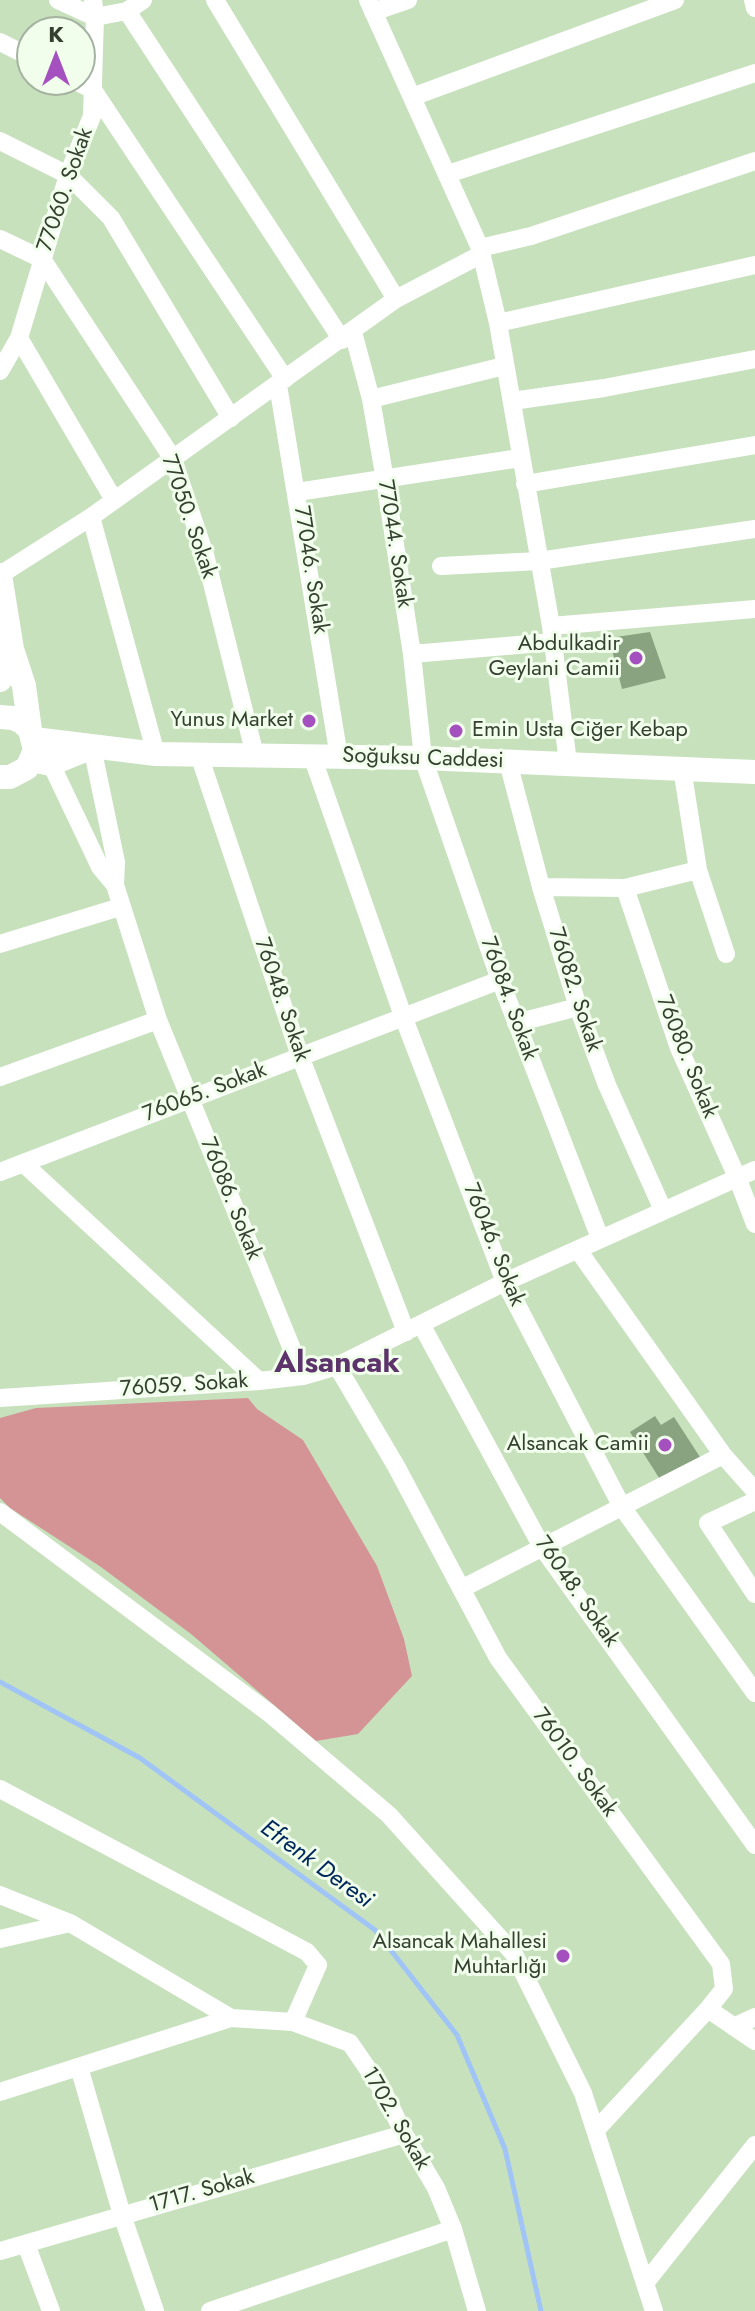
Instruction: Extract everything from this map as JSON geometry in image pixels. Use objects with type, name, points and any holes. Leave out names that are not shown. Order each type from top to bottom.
[{"type":"street","points":[[58,0],[94,9],[135,6]]},
{"type":"street","points":[[215,0],[396,299]]},
{"type":"street","points":[[408,0],[371,6],[480,252],[498,323],[512,401],[552,634],[568,763]]},
{"type":"street","points":[[412,97],[675,0]]},
{"type":"street","points":[[753,0],[755,8]]},
{"type":"street","name":"77044. Sokak","points":[[135,6],[347,336],[371,399],[412,654],[423,758]]},
{"type":"street","points":[[448,174],[755,73]]},
{"type":"street","points":[[96,95],[282,382]]},
{"type":"street","name":"77060. Sokak","points":[[1,365],[19,338],[68,175],[92,116],[93,96]]},
{"type":"street","points":[[0,141],[68,175],[111,218],[231,418]]},
{"type":"street","points":[[3,779],[27,768],[37,748],[24,686],[12,649],[0,575],[91,517],[396,299],[480,252],[755,161]]},
{"type":"street","points":[[0,239],[42,259]]},
{"type":"street","name":"77050. Sokak","points":[[42,259],[173,459],[205,555],[255,755]]},
{"type":"street","points":[[498,323],[755,265]]},
{"type":"street","points":[[19,338],[114,500]]},
{"type":"street","points":[[512,401],[604,388],[755,359]]},
{"type":"street","points":[[371,399],[504,366]]},
{"type":"street","name":"77046. Sokak","points":[[282,382],[339,757]]},
{"type":"street","points":[[525,484],[755,445]]},
{"type":"street","points":[[297,492],[520,458]]},
{"type":"street","points":[[91,517],[156,754]]},
{"type":"street","points":[[441,566],[539,561],[755,529]]},
{"type":"street","points":[[412,654],[755,609]]},
{"type":"street","points":[[0,680],[12,649]]},
{"type":"street","points":[[0,717],[13,718],[37,748]]},
{"type":"street","points":[[37,748],[92,747]]},
{"type":"street","name":"Soğuksu Caddesi","points":[[92,747],[156,754],[423,758],[755,772]]},
{"type":"street","name":"76086. Sokak","points":[[92,747],[116,862],[115,885],[120,907],[158,1020],[303,1376]]},
{"type":"street","name":"76086. Sokak","points":[[37,748],[100,867],[115,885]]},
{"type":"street","name":"76048. Sokak","points":[[199,755],[300,1056],[414,1328],[542,1547],[755,1845]]},
{"type":"street","name":"76046. Sokak","points":[[312,756],[403,1016],[505,1282],[622,1507],[755,1693]]},
{"type":"street","name":"76084. Sokak","points":[[423,758],[500,980],[600,1238]]},
{"type":"street","name":"76082. Sokak","points":[[508,762],[541,887],[578,1007],[607,1085],[663,1210]]},
{"type":"street","points":[[682,768],[698,870],[726,954]]},
{"type":"street","points":[[541,887],[625,888],[698,870]]},
{"type":"street","name":"76080. Sokak","points":[[625,888],[679,1048],[746,1174],[755,1224]]},
{"type":"street","points":[[0,944],[120,907]]},
{"type":"street","name":"76065. Sokak","points":[[0,1172],[500,980]]},
{"type":"street","points":[[516,1023],[578,1007]]},
{"type":"street","points":[[0,1077],[158,1020]]},
{"type":"street","points":[[23,1163],[259,1381]]},
{"type":"street","name":"76059. Sokak","points":[[0,1398],[259,1381],[303,1376],[337,1366],[505,1282],[746,1174]]},
{"type":"street","points":[[578,1250],[723,1455],[755,1491]]},
{"type":"street","name":"76010. Sokak","points":[[337,1366],[396,1466],[498,1658],[721,1964],[724,1989],[596,2130]]},
{"type":"street","points":[[461,1589],[723,1455]]},
{"type":"street","points":[[755,1501],[708,1523],[755,1594]]},
{"type":"street","points":[[0,1512],[269,1713],[389,1815],[514,1954],[583,2093],[654,2311]]},
{"type":"street","points":[[0,1789],[307,1952],[318,1965],[293,2022]]},
{"type":"street","points":[[0,1895],[70,1923],[231,2018]]},
{"type":"street","points":[[0,1939],[70,1923]]},
{"type":"street","points":[[708,2009],[755,2041]]},
{"type":"street","points":[[734,2027],[755,2017]]},
{"type":"street","points":[[0,2092],[231,2018]]},
{"type":"street","name":"1702. Sokak","points":[[231,2018],[293,2022],[350,2043],[383,2091],[436,2188],[453,2229],[477,2311]]},
{"type":"street","points":[[79,2067],[122,2215],[155,2311]]},
{"type":"street","name":"1717. Sokak","points":[[0,2251],[404,2134]]},
{"type":"street","points":[[646,2282],[755,2145]]},
{"type":"street","points":[[210,2311],[259,2303],[453,2229]]},
{"type":"street","points":[[26,2244],[51,2311]]},
{"type":"shaded area","points":[[248,1398],[257,1409],[303,1440],[377,1566],[404,1639],[412,1676],[358,1734],[316,1741],[191,1634],[0,1498],[0,1418],[36,1408]]},
{"type":"building","name":"Abdulkadir Geylani Camii","points":[[650,632],[666,678],[622,689],[609,638]]},
{"type":"building","name":"Alsancak Camii","points":[[655,1416],[661,1425],[674,1417],[700,1457],[661,1481],[630,1432]]},
{"type":"waterway","name":"Efrenk Deresi","points":[[0,1682],[140,1758],[375,1930],[457,2035],[505,2149],[541,2311]]},
{"type":"place","name":"Abdulkadir Geylani Camii","points":[[636,658]]},
{"type":"place","name":"Yunus Market","points":[[309,721]]},
{"type":"place","name":"Emin Usta Ciğer Kebap","points":[[456,731]]},
{"type":"place","name":"Alsancak Camii","points":[[665,1445]]},
{"type":"place","name":"Alsancak Mahallesi Muhtarlığı","points":[[563,1956]]},
{"type":"district","name":"Alsancak","points":[[337,1365]]}]
